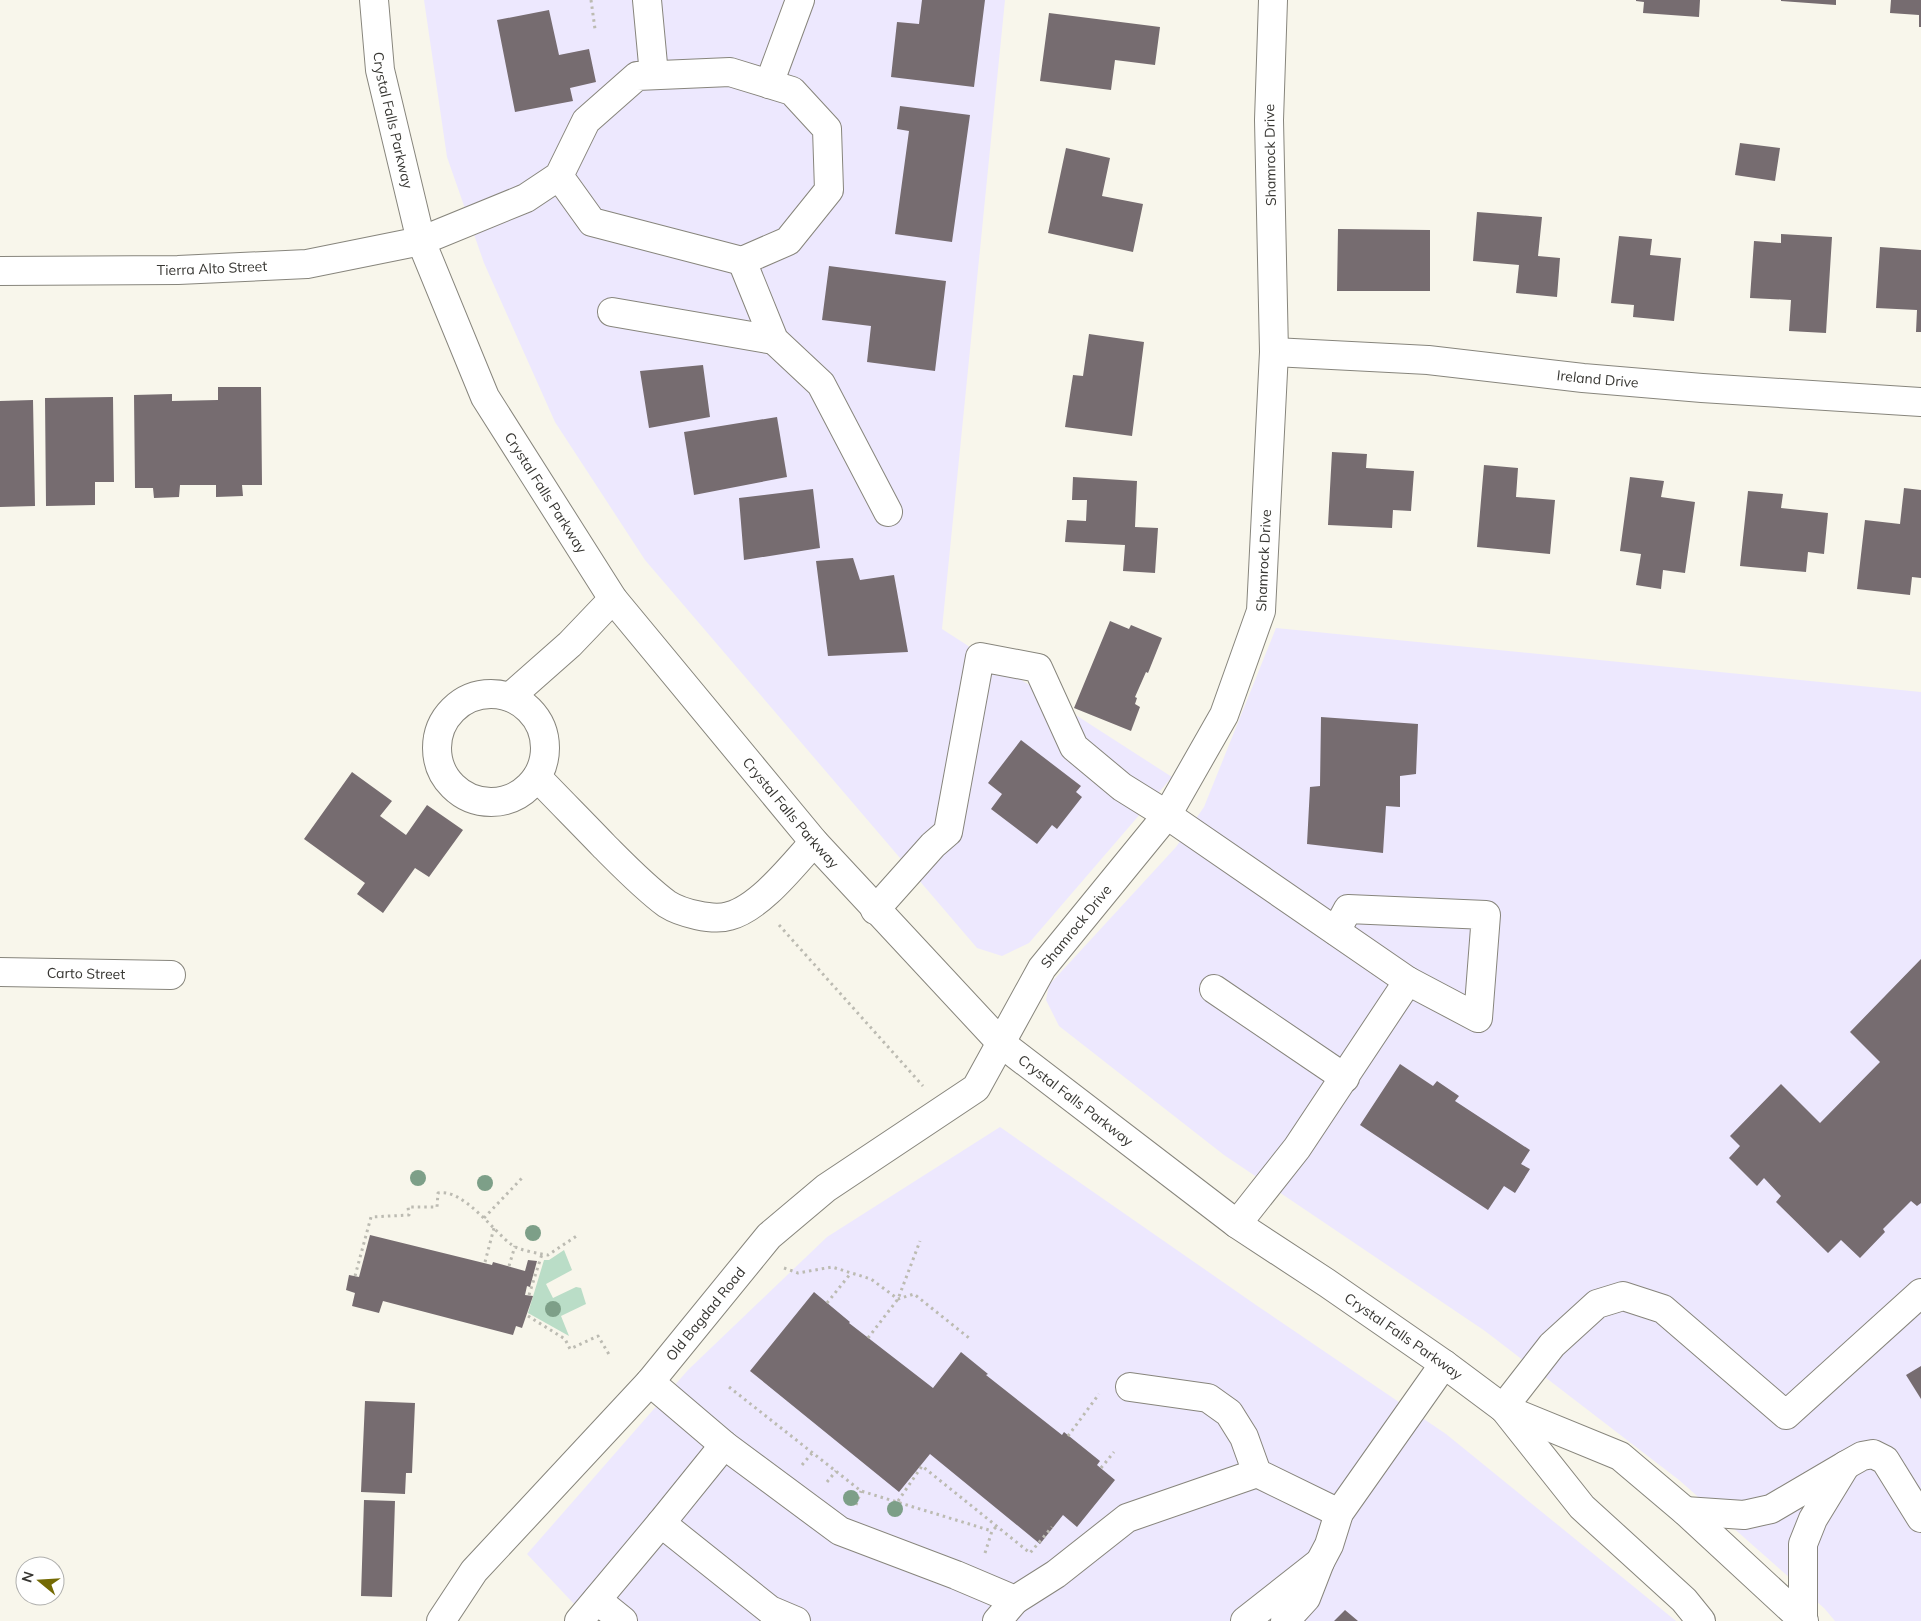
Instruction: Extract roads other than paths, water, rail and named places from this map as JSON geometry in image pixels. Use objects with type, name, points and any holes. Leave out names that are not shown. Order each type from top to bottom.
[{"type":"street","name":"Crystal Falls Parkway","points":[[374,0],[380,70],[421,241],[485,397],[613,600],[814,842],[875,910],[1002,1044],[1236,1224],[1327,1283],[1444,1364],[1503,1408],[1620,1456],[1685,1511],[1804,1620]]},
{"type":"street","points":[[647,0],[654,75]]},
{"type":"street","points":[[769,84],[800,0]]},
{"type":"street","name":"Shamrock Drive","points":[[1002,1044],[1042,968],[1168,815],[1224,715],[1261,610],[1274,352],[1269,120],[1273,0]]},
{"type":"street","points":[[730,72],[792,91],[827,129],[829,190],[788,241],[742,261],[592,222],[559,176],[586,121],[637,76],[654,75],[730,72]]},
{"type":"street","name":"Tierra Alto Street","points":[[0,271],[178,270],[307,264],[421,241],[526,198],[559,176]]},
{"type":"street","points":[[742,261],[774,340],[821,384],[888,512]]},
{"type":"street","points":[[612,312],[774,340]]},
{"type":"street","name":"Ireland Drive","points":[[1274,352],[1428,360],[1583,378],[1702,388],[1921,402]]},
{"type":"street","points":[[510,697],[570,644],[613,600]]},
{"type":"street","points":[[875,910],[933,845],[948,832],[980,657],[1038,668],[1074,747],[1122,787],[1168,815],[1408,981],[1478,1018],[1486,915],[1348,909],[1336,931]]},
{"type":"street","points":[[493,693],[510,697],[526,706],[538,720],[545,738],[545,756],[537,777],[528,788],[512,798],[494,803],[476,801],[460,794],[447,782],[439,766],[436,748],[439,731],[447,715],[460,702],[476,695],[493,693]]},
{"type":"street","points":[[537,777],[630,872],[668,904],[684,912],[707,917],[729,916],[754,904],[774,886],[814,842]]},
{"type":"street","name":"Carto Street","points":[[0,972],[171,975]]},
{"type":"street","points":[[1236,1224],[1297,1148],[1408,981]]},
{"type":"street","points":[[1214,989],[1345,1078]]},
{"type":"street","name":"Old Bagdad Road","points":[[440,1621],[474,1571],[650,1382],[769,1236],[826,1188],[976,1088],[1002,1044]]},
{"type":"street","points":[[1503,1408],[1552,1345],[1597,1304],[1623,1296],[1663,1309],[1786,1415],[1921,1292]]},
{"type":"street","points":[[1285,1621],[1304,1609],[1320,1562],[1329,1545],[1339,1512],[1444,1364]]},
{"type":"street","points":[[650,1382],[724,1445],[840,1531],[956,1575],[1015,1600]]},
{"type":"street","points":[[1130,1387],[1208,1398],[1230,1413],[1244,1437],[1257,1473]]},
{"type":"street","name":"Crystal Falls Parkway","points":[[1503,1408],[1582,1507],[1684,1600],[1701,1621]]},
{"type":"street","points":[[579,1621],[724,1445]]},
{"type":"street","points":[[1685,1511],[1744,1515],[1770,1509],[1862,1456],[1873,1454],[1885,1460],[1921,1518]]},
{"type":"street","points":[[1804,1620],[1803,1544],[1813,1519],[1846,1465]]},
{"type":"street","points":[[997,1621],[1015,1600],[1056,1574],[1127,1518],[1257,1473],[1339,1512]]},
{"type":"street","points":[[661,1523],[770,1610],[796,1621]]},
{"type":"street","points":[[1245,1621],[1320,1562]]},
{"type":"street","points":[[597,1600],[623,1621]]}]
